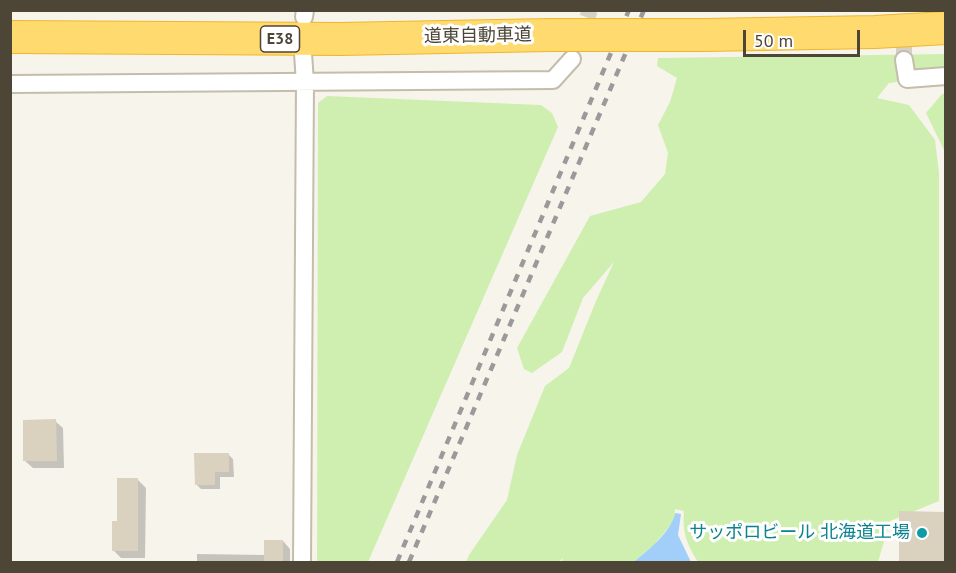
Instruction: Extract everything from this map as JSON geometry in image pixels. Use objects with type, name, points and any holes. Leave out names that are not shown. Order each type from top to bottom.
[{"type":"highway","name":"道東自動車道","points":[[10,37],[340,39],[875,32],[945,28]]},
{"type":"street","points":[[303,53],[305,83],[303,562]]},
{"type":"street","points":[[10,84],[553,80],[572,59]]},
{"type":"street","points":[[904,60],[907,79],[945,76]]},
{"type":"green space","points":[[945,54],[945,76],[889,83],[877,98],[909,105],[935,140],[939,173],[939,501],[890,521],[878,562],[698,562],[686,538],[684,511],[675,509],[674,521],[652,547],[633,562],[562,562],[563,558],[559,562],[466,562],[507,500],[517,455],[545,386],[569,368],[614,262],[583,298],[562,352],[532,373],[524,369],[517,348],[590,216],[641,202],[665,174],[668,153],[658,125],[670,102],[677,78],[657,66],[658,58]]},
{"type":"green space","points":[[942,94],[945,94],[945,152],[926,113]]},
{"type":"green space","points":[[327,96],[541,105],[552,113],[558,127],[368,562],[317,562],[318,103]]},
{"type":"water","points":[[675,513],[681,514],[678,535],[691,562],[633,562],[664,534]]},
{"type":"building","points":[[56,419],[57,461],[23,461],[23,420]]},
{"type":"building","points":[[194,453],[229,453],[229,472],[215,472],[215,485],[195,485]]},
{"type":"building","points":[[117,478],[138,478],[138,551],[112,551],[112,521],[117,521]]},
{"type":"building","name":"サッポロビール 北海道工場","points":[[899,511],[945,512],[944,562],[899,562]]},
{"type":"building","points":[[264,540],[283,540],[283,562],[264,562]]},
{"type":"tunnel","points":[[579,40],[590,10]]},
{"type":"tunnel","points":[[904,10],[904,60]]},
{"type":"railway","points":[[397,562],[629,10]]},
{"type":"railway","points":[[409,562],[644,10]]},
{"type":"place","name":"サッポロビール 北海道工場","points":[[922,533]]}]
